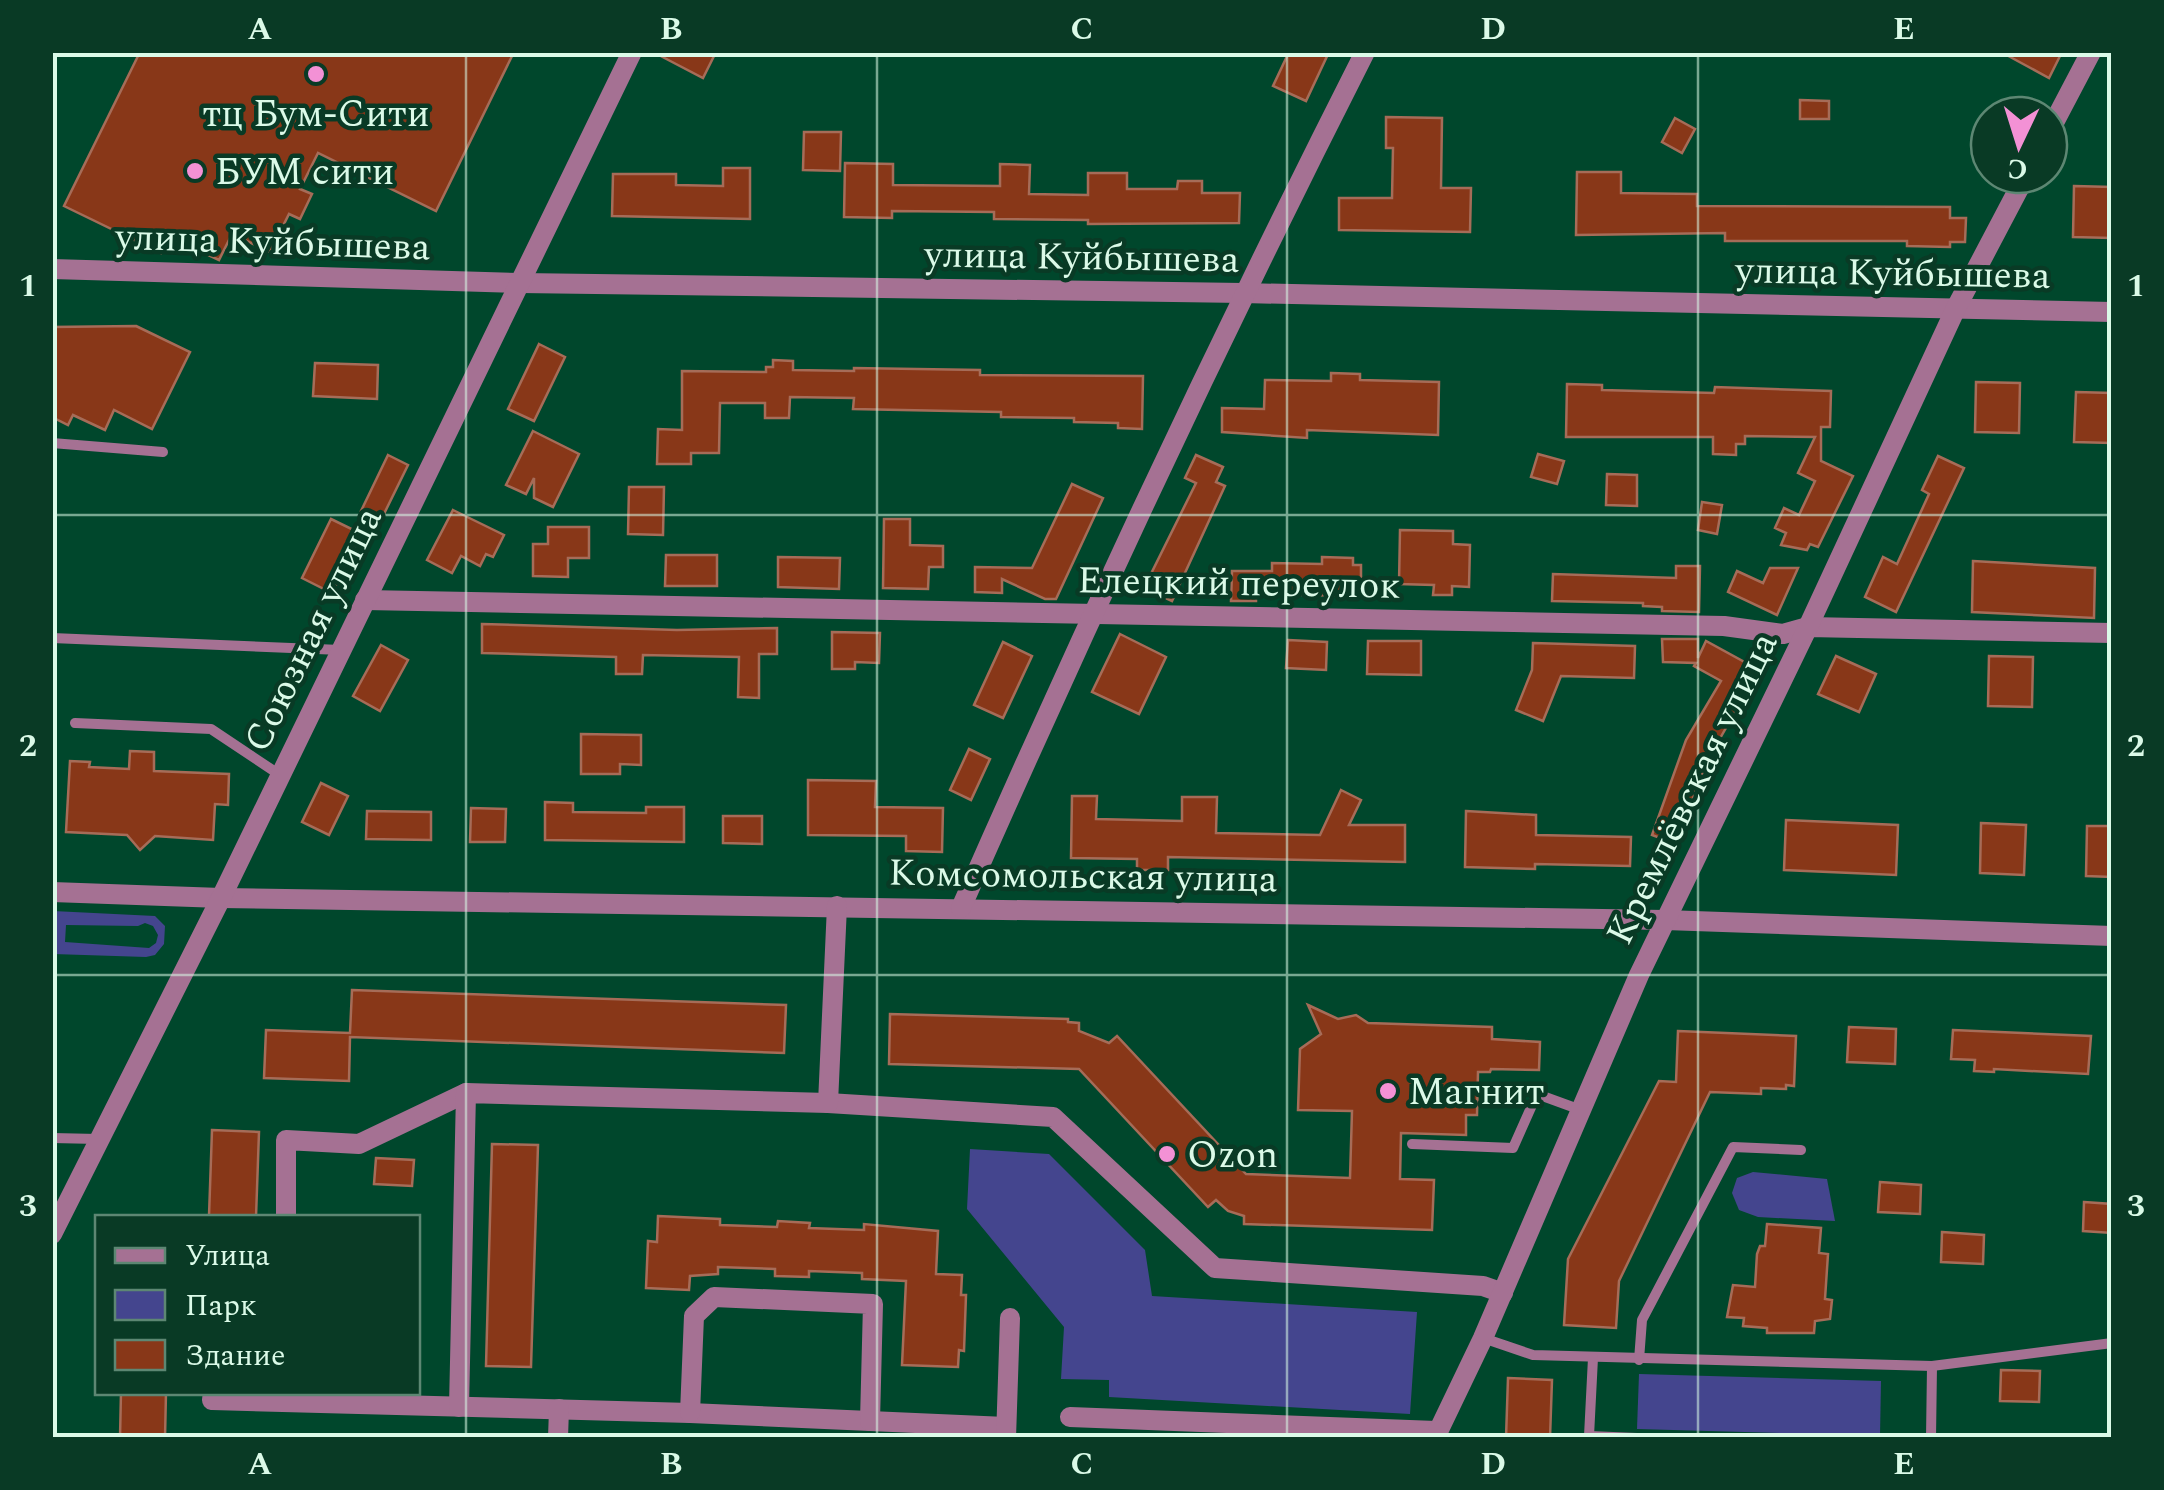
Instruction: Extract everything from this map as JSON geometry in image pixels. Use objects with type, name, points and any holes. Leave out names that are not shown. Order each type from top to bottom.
[{"type":"street","name":"Союзная улица","points":[[52,1234],[221,898],[632,52]]},
{"type":"street","points":[[961,908],[1092,614],[1243,293],[1365,52]]},
{"type":"street","points":[[2068,95],[2091,52]]},
{"type":"street","name":"Кремлёвская улица","points":[[1435,1434],[1483,1338],[1665,920],[1808,628],[1956,308],[2015,195]]},
{"type":"street","name":"улица Куйбышева","points":[[52,269],[520,283],[1243,293],[2112,312]]},
{"type":"street","name":"Елецкий переулок","points":[[365,600],[1724,626],[1783,634],[1808,628],[2112,634]]},
{"type":"street","name":"Комсомольская улица","points":[[52,892],[221,898],[1665,920],[2112,936]]},
{"type":"street","points":[[828,1103],[837,906]]},
{"type":"street","points":[[459,1407],[466,1092]]},
{"type":"street","points":[[286,1215],[286,1140],[359,1144],[466,1092],[828,1103],[1053,1117],[1215,1268],[1483,1286],[1502,1294]]},
{"type":"street","points":[[690,1413],[694,1316],[714,1297],[754,1298],[873,1304],[870,1421]]},
{"type":"street","points":[[212,1395],[212,1400],[690,1413],[1006,1432],[1010,1318]]},
{"type":"street","points":[[558,1438],[559,1409]]},
{"type":"street","points":[[1070,1417],[1435,1434]]},
{"type":"lane","points":[[52,443],[163,452]]},
{"type":"lane","points":[[52,638],[341,650]]},
{"type":"lane","points":[[75,723],[211,729],[280,776]]},
{"type":"lane","points":[[1412,1144],[1514,1148],[1537,1094],[1582,1110]]},
{"type":"lane","points":[[52,1138],[99,1140]]},
{"type":"lane","points":[[1639,1360],[1642,1320],[1733,1147],[1801,1150]]},
{"type":"lane","points":[[1483,1338],[1534,1355],[1932,1366],[2112,1343]]},
{"type":"lane","points":[[1592,1358],[1588,1436],[1636,1438]]},
{"type":"lane","points":[[1932,1366],[1932,1438]]},
{"type":"green space","points":[[53,911],[155,916],[165,926],[164,944],[155,955],[53,954]],"holes":[[[66,925],[153,926],[158,935],[149,948],[65,942]]]},
{"type":"green space","points":[[970,1149],[1049,1154],[1145,1250],[1152,1296],[1417,1312],[1410,1414],[1109,1397],[1109,1380],[1061,1379],[1064,1327],[967,1209]]},
{"type":"green space","points":[[1753,1172],[1827,1179],[1835,1221],[1758,1217],[1739,1210],[1732,1193],[1737,1178]]},
{"type":"green space","points":[[1639,1374],[1881,1381],[1880,1436],[1637,1429]]},
{"type":"building","name":"БУМ сити","points":[[140,52],[514,52],[436,211],[318,153],[300,189],[312,194],[300,219],[289,214],[270,252],[232,234],[219,260],[169,237],[161,253],[64,206]]},
{"type":"building","points":[[653,52],[716,52],[703,78]]},
{"type":"building","points":[[1289,52],[1329,52],[1306,101],[1273,86]]},
{"type":"building","points":[[2001,52],[2062,52],[2049,78]]},
{"type":"building","points":[[1800,100],[1829,101],[1829,119],[1800,119]]},
{"type":"building","points":[[1386,117],[1442,118],[1441,188],[1471,188],[1470,232],[1339,230],[1339,198],[1392,198],[1393,148],[1386,148]]},
{"type":"building","points":[[1675,118],[1695,129],[1682,153],[1662,142]]},
{"type":"building","points":[[804,132],[841,132],[840,171],[803,170]]},
{"type":"building","points":[[845,163],[893,164],[893,185],[1000,186],[1000,164],[1030,165],[1029,194],[1088,195],[1088,173],[1127,173],[1127,189],[1177,189],[1178,181],[1202,181],[1202,193],[1240,193],[1239,223],[1088,224],[1088,220],[994,219],[994,212],[892,211],[892,218],[844,217]]},
{"type":"building","points":[[723,168],[750,168],[750,219],[612,216],[613,174],[676,174],[676,185],[723,186]]},
{"type":"building","points":[[1577,172],[1621,172],[1621,193],[1697,194],[1697,206],[1950,207],[1950,218],[1966,218],[1965,242],[1950,242],[1950,247],[1907,246],[1907,241],[1725,241],[1725,233],[1576,235]]},
{"type":"building","points":[[2074,186],[2112,187],[2112,238],[2073,237]]},
{"type":"building","points":[[136,326],[190,352],[152,429],[114,410],[105,430],[73,415],[68,425],[52,417],[52,327]]},
{"type":"building","points":[[539,344],[565,357],[534,421],[508,409]]},
{"type":"building","points":[[773,360],[793,361],[793,370],[980,370],[980,375],[1143,376],[1142,429],[1118,428],[1118,423],[1074,422],[1074,418],[1001,417],[1001,412],[853,409],[854,398],[790,397],[789,418],[765,418],[765,403],[720,403],[719,453],[691,453],[691,464],[657,464],[658,429],[682,430],[682,371],[766,372],[766,367],[773,367]]},
{"type":"building","points":[[315,363],[378,365],[377,399],[313,396]]},
{"type":"building","points":[[1331,373],[1360,374],[1360,380],[1439,382],[1438,435],[1307,430],[1307,438],[1222,432],[1222,408],[1264,409],[1265,380],[1331,381]]},
{"type":"building","points":[[1976,382],[2020,383],[2019,433],[1975,432]]},
{"type":"building","points":[[1567,384],[1602,385],[1602,390],[1714,393],[1715,387],[1831,391],[1830,427],[1821,427],[1821,461],[1853,476],[1818,547],[1810,544],[1807,550],[1781,545],[1786,533],[1775,528],[1784,508],[1799,515],[1815,481],[1798,473],[1815,437],[1745,436],[1745,444],[1736,444],[1736,455],[1713,454],[1713,437],[1566,437]]},
{"type":"building","points":[[2076,392],[2112,393],[2112,443],[2074,442]]},
{"type":"building","points":[[533,431],[579,454],[553,507],[534,498],[534,478],[526,494],[506,485]]},
{"type":"building","points":[[1538,454],[1564,461],[1557,484],[1531,477]]},
{"type":"building","points":[[388,455],[408,465],[381,520],[361,511]]},
{"type":"building","points":[[1196,455],[1223,467],[1216,482],[1225,486],[1172,601],[1144,588],[1196,483],[1185,478]]},
{"type":"building","points":[[1938,456],[1964,468],[1896,612],[1865,597],[1883,557],[1897,564],[1929,494],[1922,490]]},
{"type":"building","points":[[1607,474],[1637,475],[1637,506],[1606,505]]},
{"type":"building","points":[[1072,484],[1103,498],[1056,599],[1045,599],[1002,579],[1002,593],[975,592],[975,567],[1032,568]]},
{"type":"building","points":[[629,487],[664,487],[663,535],[628,534]]},
{"type":"building","points":[[1702,502],[1722,505],[1717,534],[1698,530]]},
{"type":"building","points":[[453,510],[504,535],[493,557],[486,554],[480,566],[461,556],[452,573],[427,560]]},
{"type":"building","points":[[331,519],[362,534],[332,593],[302,578]]},
{"type":"building","points":[[884,519],[910,519],[910,545],[943,546],[943,567],[929,567],[928,589],[883,588]]},
{"type":"building","points":[[548,527],[589,527],[589,558],[568,558],[568,577],[533,576],[533,544],[548,544]]},
{"type":"building","points":[[1400,530],[1453,531],[1453,544],[1470,545],[1469,587],[1452,586],[1452,595],[1433,595],[1434,585],[1399,584]]},
{"type":"building","points":[[666,555],[717,555],[717,586],[665,586]]},
{"type":"building","points":[[778,557],[840,558],[839,589],[778,587]]},
{"type":"building","points":[[1322,557],[1353,558],[1353,565],[1361,565],[1361,591],[1350,590],[1350,596],[1256,594],[1256,601],[1231,601],[1232,571],[1272,571],[1272,563],[1322,564]]},
{"type":"building","points":[[1973,561],[2095,568],[2094,618],[1972,612]]},
{"type":"building","points":[[1676,566],[1700,566],[1699,612],[1662,611],[1662,607],[1643,603],[1552,601],[1553,574],[1676,578]]},
{"type":"building","points":[[1770,568],[1798,568],[1777,615],[1728,592],[1737,571],[1763,583]]},
{"type":"building","points":[[482,624],[677,630],[777,628],[777,654],[759,654],[759,698],[738,697],[739,657],[643,655],[642,674],[616,674],[616,657],[482,653]]},
{"type":"building","points":[[832,632],[880,633],[879,663],[855,662],[855,669],[832,669]]},
{"type":"building","points":[[1120,634],[1166,657],[1139,714],[1092,692]]},
{"type":"building","points":[[1662,639],[1698,639],[1698,658],[1706,641],[1759,670],[1706,763],[1676,844],[1652,835],[1686,740],[1721,681],[1694,666],[1696,663],[1663,662]]},
{"type":"building","points":[[1288,640],[1327,642],[1326,670],[1286,668]]},
{"type":"building","points":[[1368,641],[1421,641],[1421,675],[1367,674]]},
{"type":"building","points":[[1003,642],[1032,656],[1003,718],[974,705]]},
{"type":"building","points":[[1533,643],[1635,646],[1634,678],[1561,676],[1543,721],[1516,710],[1532,670]]},
{"type":"building","points":[[381,645],[408,660],[380,711],[353,696]]},
{"type":"building","points":[[1836,656],[1876,674],[1859,712],[1818,694]]},
{"type":"building","points":[[1989,656],[2033,657],[2032,707],[1988,706]]},
{"type":"building","points":[[581,734],[641,735],[641,765],[620,764],[620,774],[581,774]]},
{"type":"building","points":[[969,749],[990,759],[971,800],[950,790]]},
{"type":"building","points":[[130,751],[154,752],[154,771],[229,774],[228,805],[215,804],[213,840],[155,836],[140,850],[127,835],[66,832],[70,761],[90,762],[89,767],[129,769]]},
{"type":"building","points":[[808,780],[876,781],[875,807],[943,808],[942,852],[906,851],[906,836],[808,835]]},
{"type":"building","points":[[321,783],[348,796],[329,835],[302,822]]},
{"type":"building","points":[[1341,790],[1361,800],[1349,825],[1405,825],[1405,862],[1168,857],[1168,870],[1137,870],[1137,859],[1071,858],[1072,796],[1097,796],[1096,819],[1182,821],[1182,797],[1217,797],[1216,833],[1320,835]]},
{"type":"building","points":[[545,802],[573,803],[573,812],[646,813],[646,807],[684,807],[684,842],[545,840]]},
{"type":"building","points":[[471,808],[506,809],[505,842],[470,842]]},
{"type":"building","points":[[367,811],[431,812],[431,840],[366,839]]},
{"type":"building","points":[[1466,811],[1536,815],[1536,835],[1631,837],[1630,866],[1465,867]]},
{"type":"building","points":[[723,816],[762,816],[762,844],[723,843]]},
{"type":"building","points":[[1786,820],[1898,825],[1896,875],[1784,870]]},
{"type":"building","points":[[1981,823],[2026,825],[2024,875],[1980,873]]},
{"type":"building","points":[[2087,826],[2112,826],[2112,877],[2086,876]]},
{"type":"building","points":[[352,990],[786,1005],[784,1053],[350,1037],[349,1081],[264,1078],[266,1030],[350,1033]]},
{"type":"building","points":[[1308,1005],[1338,1019],[1356,1015],[1368,1023],[1492,1027],[1492,1039],[1540,1042],[1539,1070],[1478,1072],[1477,1115],[1466,1115],[1466,1135],[1401,1133],[1400,1179],[1434,1180],[1432,1230],[1244,1224],[1244,1216],[1228,1211],[1216,1200],[1208,1207],[1079,1069],[889,1064],[890,1014],[1068,1019],[1079,1023],[1079,1031],[1109,1043],[1117,1036],[1246,1174],[1350,1178],[1352,1111],[1298,1110],[1300,1049],[1321,1034]]},
{"type":"building","points":[[1849,1027],[1896,1029],[1895,1064],[1847,1062]]},
{"type":"building","points":[[1953,1030],[2091,1036],[2088,1074],[1974,1071],[1975,1060],[1951,1059]]},
{"type":"building","points":[[1678,1031],[1796,1036],[1794,1086],[1761,1088],[1761,1094],[1710,1092],[1619,1281],[1616,1328],[1564,1325],[1568,1259],[1659,1081],[1676,1082]]},
{"type":"building","points":[[212,1130],[259,1132],[256,1215],[209,1215]]},
{"type":"building","points":[[492,1144],[538,1145],[531,1367],[486,1366]]},
{"type":"building","points":[[376,1158],[414,1160],[412,1186],[374,1184]]},
{"type":"building","points":[[1880,1182],[1921,1185],[1920,1214],[1878,1212]]},
{"type":"building","points":[[2084,1202],[2112,1204],[2112,1233],[2083,1231]]},
{"type":"building","points":[[658,1216],[720,1219],[720,1225],[777,1227],[778,1221],[810,1223],[809,1228],[864,1230],[864,1224],[938,1231],[936,1274],[962,1275],[961,1295],[966,1295],[964,1351],[959,1350],[958,1367],[902,1365],[906,1281],[862,1279],[862,1273],[809,1271],[809,1277],[775,1276],[775,1269],[718,1267],[718,1274],[690,1276],[689,1290],[646,1288],[648,1241],[657,1242]]},
{"type":"building","points":[[1767,1224],[1821,1228],[1819,1253],[1828,1254],[1825,1299],[1832,1300],[1830,1319],[1815,1321],[1814,1333],[1767,1333],[1767,1328],[1743,1326],[1744,1318],[1727,1317],[1733,1285],[1755,1287],[1757,1254],[1760,1246],[1765,1246]]},
{"type":"building","points":[[1942,1232],[1984,1235],[1983,1264],[1941,1262]]},
{"type":"building","points":[[2001,1370],[2040,1371],[2039,1402],[2000,1401]]},
{"type":"building","points":[[1508,1378],[1552,1380],[1550,1438],[1506,1438]]},
{"type":"building","points":[[121,1395],[166,1395],[165,1438],[120,1438]]},
{"type":"place","name":"тц Бум-Сити","points":[[316,74]]},
{"type":"place","name":"БУМ сити","points":[[195,171]]},
{"type":"place","name":"Магнит","points":[[1388,1091]]},
{"type":"place","name":"Ozon","points":[[1167,1154]]}]
